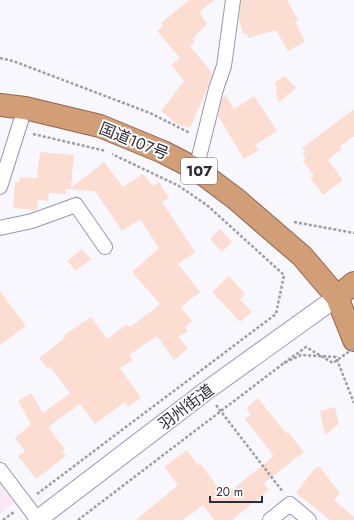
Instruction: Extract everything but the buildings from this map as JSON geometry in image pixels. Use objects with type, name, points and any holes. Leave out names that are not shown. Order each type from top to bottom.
[{"type":"highway","name":"国道107号","points":[[0,105],[24,108],[100,126],[163,152],[196,169],[236,199],[302,256],[337,297],[354,340]]},
{"type":"highway","points":[[337,297],[354,283]]},
{"type":"street","points":[[196,169],[216,89],[224,66],[233,0]]},
{"type":"street","points":[[0,187],[24,108]]},
{"type":"street","points":[[0,228],[32,221],[76,205],[105,247]]},
{"type":"street","name":"羽州街道","points":[[38,520],[206,391],[337,297]]},
{"type":"street","points":[[0,470],[38,520]]},
{"type":"street","points":[[270,520],[290,504],[309,520]]},
{"type":"path","points":[[0,58],[150,113],[203,140]]},
{"type":"path","points":[[3,520],[276,314],[284,275],[208,206],[179,186],[106,151],[17,130]]},
{"type":"path","points":[[295,223],[353,234]]},
{"type":"path","points":[[78,520],[306,347],[333,363],[354,348]]},
{"type":"path","points":[[284,363],[301,354],[336,357],[354,403]]},
{"type":"path","points":[[206,391],[290,504]]},
{"type":"shaded area","points":[[0,485],[14,503],[0,514]]}]
